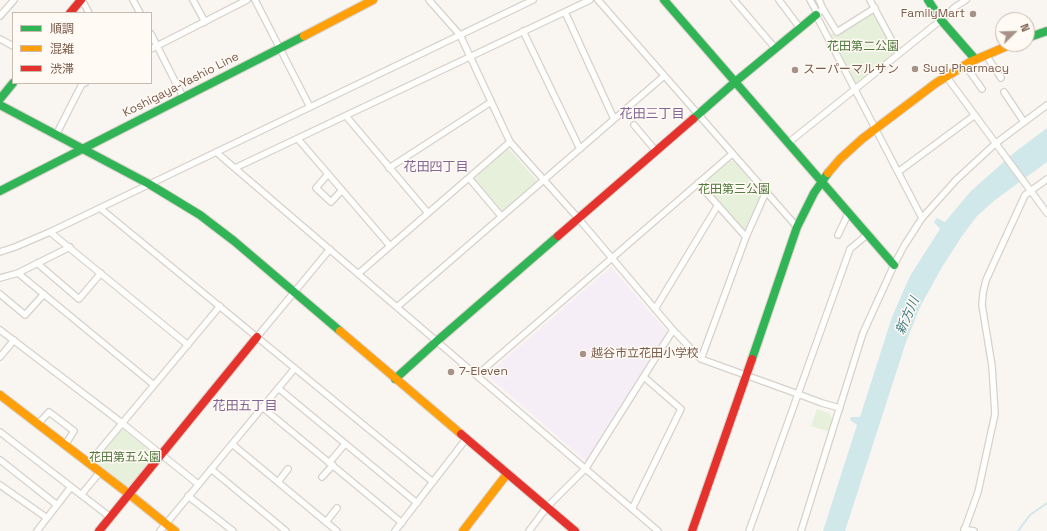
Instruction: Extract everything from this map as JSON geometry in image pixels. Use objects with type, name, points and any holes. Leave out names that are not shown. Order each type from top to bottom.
[{"type":"street","points":[[0,16],[14,0]]},
{"type":"street","points":[[71,12],[82,0],[88,12]]},
{"type":"street","points":[[134,0],[140,12]]},
{"type":"street","points":[[194,0],[204,22]]},
{"type":"street","points":[[152,48],[247,0]]},
{"type":"street","points":[[255,0],[310,107]]},
{"type":"street","name":"Koshigaya-Yashio Line","points":[[0,191],[373,0]]},
{"type":"street","points":[[429,0],[460,36],[510,142],[578,218],[673,330],[701,359],[822,403],[840,408]]},
{"type":"street","points":[[0,252],[50,232],[533,0]]},
{"type":"street","points":[[235,168],[590,0]]},
{"type":"street","points":[[598,0],[797,228]]},
{"type":"street","points":[[664,0],[894,265]]},
{"type":"street","points":[[734,0],[775,48]]},
{"type":"street","points":[[779,0],[800,28]]},
{"type":"street","points":[[810,0],[874,128],[922,218]]},
{"type":"street","points":[[819,0],[837,32],[875,8]]},
{"type":"street","points":[[870,0],[899,54]]},
{"type":"street","points":[[928,0],[941,20],[975,59]]},
{"type":"street","points":[[788,143],[966,0]]},
{"type":"street","points":[[395,379],[437,340],[735,82],[823,9]]},
{"type":"street","points":[[565,12],[614,119]]},
{"type":"street","points":[[523,31],[580,148]]},
{"type":"street","points":[[1035,35],[1047,31]]},
{"type":"street","points":[[152,36],[183,97]]},
{"type":"street","points":[[0,39],[12,45]]},
{"type":"street","points":[[692,531],[797,228],[808,204],[822,182],[843,156],[874,128],[946,76],[975,59],[995,51]]},
{"type":"street","points":[[986,55],[1001,78]]},
{"type":"street","points":[[965,65],[982,89]]},
{"type":"street","points":[[397,307],[664,76]]},
{"type":"street","points":[[946,76],[1047,212]]},
{"type":"street","points":[[0,99],[12,84]]},
{"type":"street","points":[[56,135],[82,84]]},
{"type":"street","points":[[1004,92],[1024,122]]},
{"type":"street","points":[[389,168],[491,102]]},
{"type":"street","points":[[0,105],[149,184],[213,225],[234,241],[575,531]]},
{"type":"street","points":[[801,531],[864,333],[894,265],[922,218],[956,180],[996,143],[1047,105]]},
{"type":"street","points":[[898,172],[975,115]]},
{"type":"street","points":[[346,116],[428,213]]},
{"type":"street","points":[[634,125],[656,151]]},
{"type":"street","points":[[298,139],[390,246]]},
{"type":"street","points":[[358,274],[510,142]]},
{"type":"street","points":[[216,152],[658,531]]},
{"type":"street","points":[[476,376],[732,154]]},
{"type":"street","points":[[328,174],[316,188],[330,202],[342,190]]},
{"type":"street","points":[[469,178],[501,216]]},
{"type":"street","points":[[974,531],[964,530],[978,492],[995,414],[992,366],[982,305],[983,293],[986,280],[1025,195],[1047,179]]},
{"type":"street","points":[[698,184],[746,238]]},
{"type":"street","points":[[701,359],[746,238],[766,192]]},
{"type":"street","points":[[655,309],[718,205]]},
{"type":"street","points":[[100,208],[433,482]]},
{"type":"street","points":[[838,235],[849,212]]},
{"type":"street","points":[[50,232],[188,345]]},
{"type":"street","points":[[749,531],[850,249],[868,234]]},
{"type":"street","points":[[0,278],[18,273],[70,247]]},
{"type":"street","points":[[99,531],[330,249]]},
{"type":"street","points":[[37,263],[79,299],[101,273]]},
{"type":"street","points":[[18,273],[154,385]]},
{"type":"street","points":[[0,294],[25,315],[44,294]]},
{"type":"street","points":[[89,463],[220,306]]},
{"type":"street","points":[[0,330],[122,423],[198,484]]},
{"type":"street","points":[[529,531],[547,507],[586,468],[673,330]]},
{"type":"street","points":[[0,358],[14,340]]},
{"type":"street","points":[[160,531],[295,368]]},
{"type":"street","points":[[632,509],[681,409],[644,377]]},
{"type":"street","points":[[278,388],[417,503]]},
{"type":"street","points":[[0,395],[175,531]]},
{"type":"street","points":[[262,407],[402,522]]},
{"type":"street","points":[[38,424],[49,412],[74,431],[65,445]]},
{"type":"street","points":[[0,432],[110,517]]},
{"type":"street","points":[[395,531],[466,439]]},
{"type":"street","points":[[232,444],[337,531]]},
{"type":"street","points":[[322,477],[345,444]]},
{"type":"street","points":[[0,460],[57,505]]},
{"type":"street","points":[[211,469],[286,531]]},
{"type":"street","points":[[278,482],[288,469]]},
{"type":"street","points":[[81,494],[100,472]]},
{"type":"street","points":[[463,531],[507,474]]},
{"type":"street","points":[[0,485],[46,518]]},
{"type":"street","points":[[37,531],[71,487]]},
{"type":"street","points":[[188,496],[233,531]]},
{"type":"street","points":[[326,522],[337,508]]},
{"type":"shaded area","name":"越谷市立花田小学校","points":[[611,267],[668,333],[587,462],[487,375]]},
{"type":"green space","name":"花田第二公園","points":[[875,8],[899,54],[855,90],[827,37]]},
{"type":"green space","points":[[508,148],[538,182],[504,210],[501,210],[475,180],[476,177]]},
{"type":"green space","name":"花田第三公園","points":[[729,161],[734,161],[761,195],[747,230],[744,230],[705,185],[705,181]]},
{"type":"green space","points":[[817,409],[830,414],[830,416],[835,418],[830,432],[811,426]]},
{"type":"green space","name":"花田第五公園","points":[[121,430],[125,430],[153,452],[154,456],[130,485],[126,486],[97,464],[97,460]]},
{"type":"water","name":"新方川","points":[[1047,128],[1047,162],[995,200],[977,216],[942,267],[920,307],[906,342],[845,531],[823,531],[857,425],[850,420],[851,417],[860,417],[892,317],[910,276],[940,229],[934,222],[937,218],[945,222],[971,191],[1015,152]]},
{"type":"waterway","points":[[1018,531],[1030,515],[1047,503]]},
{"type":"traffic: fast","points":[[664,0],[894,265]]},
{"type":"traffic: fast","points":[[928,0],[941,20],[975,59]]},
{"type":"traffic: fast","points":[[693,119],[816,15]]},
{"type":"traffic: fast","points":[[1035,35],[1047,31]]},
{"type":"traffic: fast","points":[[0,191],[304,36]]},
{"type":"traffic: fast","points":[[0,99],[12,84]]},
{"type":"traffic: fast","points":[[0,105],[149,184],[200,215],[234,241],[340,331]]},
{"type":"traffic: fast","points":[[752,359],[797,227],[814,193],[828,173]]},
{"type":"traffic: fast","points":[[395,379],[558,236]]},
{"type":"traffic: slow","points":[[304,36],[373,0]]},
{"type":"traffic: slow","points":[[828,173],[840,159],[862,139],[936,83],[970,62],[995,51]]},
{"type":"traffic: slow","points":[[340,331],[461,434]]},
{"type":"traffic: slow","points":[[0,395],[175,531]]},
{"type":"traffic: slow","points":[[463,531],[507,474]]},
{"type":"traffic: jam","points":[[71,12],[81,0]]},
{"type":"traffic: jam","points":[[558,236],[693,119]]},
{"type":"traffic: jam","points":[[99,531],[257,337]]},
{"type":"traffic: jam","points":[[692,531],[752,359]]},
{"type":"traffic: jam","points":[[461,434],[575,531]]},
{"type":"place","name":"FamilyMart","points":[[973,14]]},
{"type":"place","name":"Sugi Pharmacy","points":[[915,69]]},
{"type":"place","name":"スーパーマルサン","points":[[795,70]]},
{"type":"place","name":"越谷市立花田小学校","points":[[583,354]]},
{"type":"place","name":"7-Eleven","points":[[451,372]]},
{"type":"district","name":"花田三丁目","points":[[652,114]]},
{"type":"district","name":"花田四丁目","points":[[436,167]]},
{"type":"district","name":"花田五丁目","points":[[245,406]]}]
